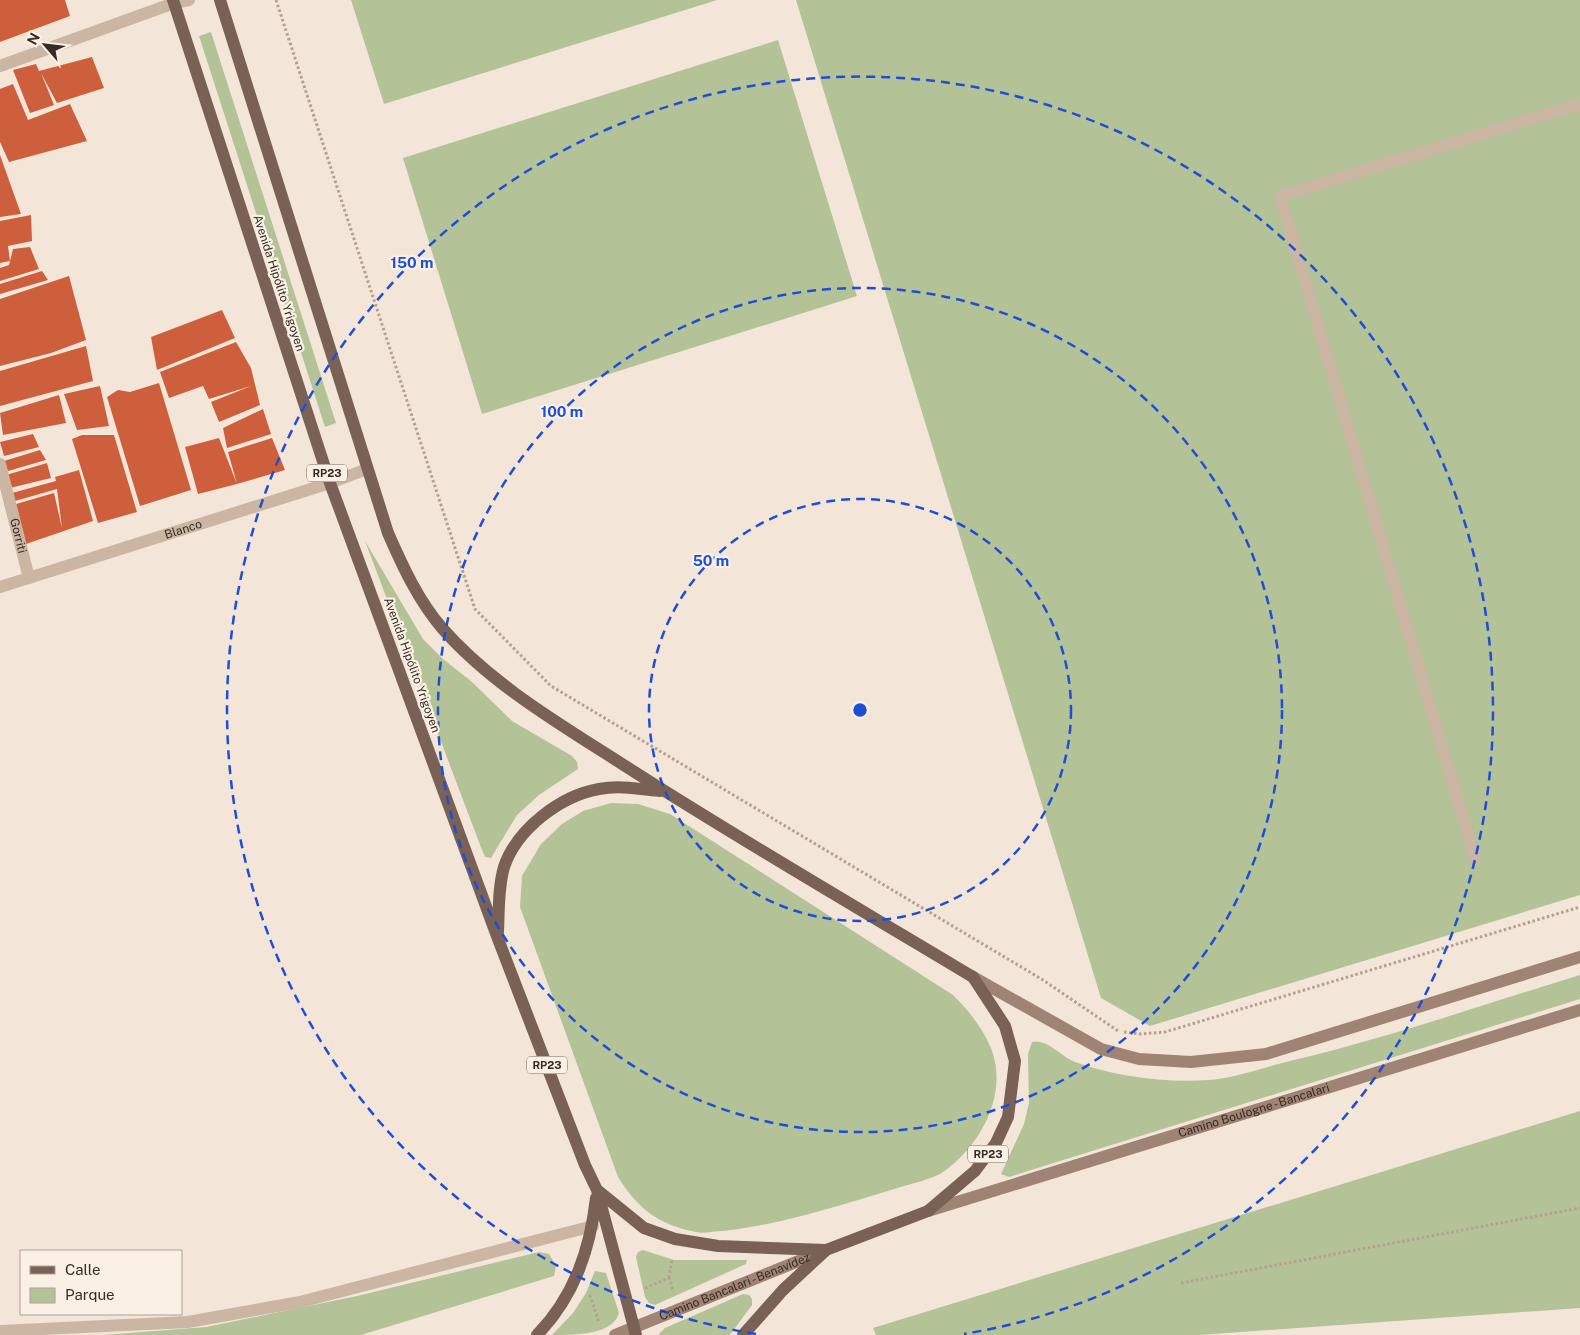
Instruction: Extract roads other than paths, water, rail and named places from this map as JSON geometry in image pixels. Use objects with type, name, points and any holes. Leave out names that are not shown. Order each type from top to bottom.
[{"type":"main road","name":"RP23","points":[[220,0],[388,533],[414,590],[441,627],[465,652],[501,682],[573,732],[665,792],[973,977],[1005,1026],[1015,1061],[1008,1117],[996,1143],[975,1171],[928,1211],[826,1250],[783,1290],[743,1335]]},
{"type":"main road","name":"Avenida Hipólito Yrigoyen","points":[[174,1],[330,483],[498,939],[585,1166],[597,1190],[635,1331]]},
{"type":"main road","points":[[498,939],[499,897],[505,866],[519,841],[536,822],[566,800],[598,789],[624,787],[665,792]]},
{"type":"main road","points":[[973,977],[1101,1049],[1139,1059],[1190,1062],[1266,1054],[1580,957]]},
{"type":"main road","name":"Camino Boulogne - Bancalari","points":[[928,1211],[1580,1010]]},
{"type":"main road","points":[[536,1335],[563,1303],[581,1268],[593,1226],[597,1190]]},
{"type":"main road","points":[[597,1190],[644,1228],[676,1239],[718,1246],[826,1250]]},
{"type":"main road","name":"Camino Bancalari - Benavídez","points":[[615,1335],[635,1331],[679,1308],[826,1250]]},
{"type":"street","points":[[0,66],[174,1],[189,0]]},
{"type":"street","points":[[1475,859],[1280,196],[1580,104]]},
{"type":"street","name":"Gorriti","points":[[0,464],[29,578]]},
{"type":"street","name":"Blanco","points":[[0,587],[330,483],[367,469]]},
{"type":"street","points":[[0,1331],[188,1322],[300,1302],[593,1226]]}]
